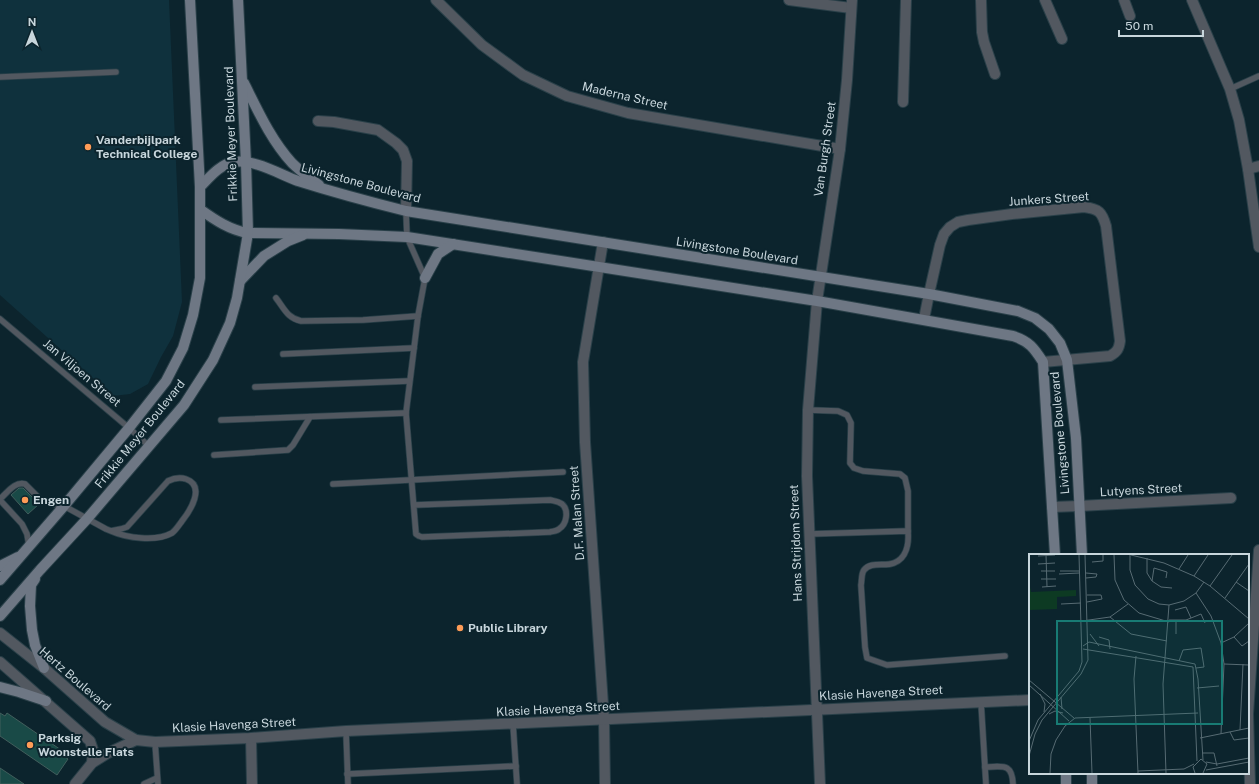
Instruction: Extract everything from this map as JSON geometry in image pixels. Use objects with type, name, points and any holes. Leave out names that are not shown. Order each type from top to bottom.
[{"type":"street","name":"Frikkie Meyer Boulevard","points":[[0,580],[129,428],[166,381],[183,348],[193,315],[200,278],[201,210],[190,0]]},
{"type":"street","name":"Frikkie Meyer Boulevard","points":[[0,616],[87,519],[184,405],[213,360],[230,323],[237,298],[248,233],[238,0]]},
{"type":"street","name":"Maderna Street","points":[[436,0],[482,45],[523,74],[567,96],[628,113],[840,148]]},
{"type":"street","points":[[789,0],[852,4]]},
{"type":"street","points":[[903,102],[906,0]]},
{"type":"street","points":[[981,0],[982,32],[995,74]]},
{"type":"street","points":[[1045,0],[1062,39]]},
{"type":"street","points":[[1124,0],[1130,16]]},
{"type":"street","points":[[1192,0],[1230,89],[1239,120],[1259,247]]},
{"type":"street","name":"Van Burgh Street","points":[[817,301],[840,148],[847,80],[852,4]]},
{"type":"street","points":[[242,80],[267,129],[278,146],[293,164],[323,188]]},
{"type":"street","points":[[318,121],[334,122],[378,130],[403,150],[407,161],[406,211]]},
{"type":"street","name":"Livingstone Boulevard","points":[[200,187],[227,164],[234,162],[246,162],[323,188],[406,211],[929,294],[1018,310],[1035,318],[1049,329],[1060,343],[1067,360],[1076,438],[1082,554]]},
{"type":"street","points":[[1248,170],[1259,166]]},
{"type":"street","name":"Junkers Street","points":[[924,319],[940,245],[944,234],[950,227],[958,222],[1012,214],[1084,207],[1094,208],[1100,211],[1104,216],[1106,226],[1120,342],[1119,349],[1115,354],[1110,356],[1042,362]]},
{"type":"street","name":"Livingstone Boulevard","points":[[201,210],[238,232],[407,237],[817,301],[924,319],[1022,339],[1035,349],[1042,362],[1055,554]]},
{"type":"street","points":[[240,281],[264,256],[288,241],[306,234]]},
{"type":"street","name":"D.F. Malan Street","points":[[603,242],[583,362],[585,442],[604,719],[605,784]]},
{"type":"street","points":[[425,278],[438,254],[452,244]]},
{"type":"street","name":"Hans Strijdom Street","points":[[817,301],[808,410],[807,476],[820,784]]},
{"type":"street","name":"Lutyens Street","points":[[1052,507],[1231,498]]},
{"type":"street","points":[[0,566],[26,550]]},
{"type":"street","points":[[1249,699],[1259,550]]},
{"type":"street","points":[[40,570],[31,585],[30,606],[35,645],[44,668]]},
{"type":"street","name":"Hertz Boulevard","points":[[0,633],[44,668],[105,722],[136,740]]},
{"type":"street","points":[[0,662],[90,741],[94,750],[92,763]]},
{"type":"street","points":[[0,687],[46,701]]},
{"type":"street","name":"Klasie Havenga Street","points":[[136,740],[155,742],[250,738],[346,731],[1029,700]]},
{"type":"street","points":[[250,738],[252,784]]},
{"type":"street","points":[[75,784],[92,763],[108,753],[136,740]]},
{"type":"street","points":[[1249,749],[1250,784]]},
{"type":"lane","points":[[0,78],[116,72]]},
{"type":"lane","points":[[1230,89],[1259,76]]},
{"type":"lane","points":[[406,211],[407,237],[425,278],[418,316],[406,412],[416,534],[422,537],[550,532],[563,527],[567,515],[562,504],[557,501],[550,500],[414,505]]},
{"type":"lane","points":[[276,298],[288,315],[293,319],[363,320],[418,316]]},
{"type":"lane","name":"Jan Viljoen Street","points":[[0,319],[149,446]]},
{"type":"lane","points":[[283,354],[414,348]]},
{"type":"lane","points":[[255,387],[409,381]]},
{"type":"lane","points":[[808,410],[838,411],[847,415],[851,423],[850,463],[854,468],[862,471],[900,474],[906,478],[908,491],[909,538],[906,552],[894,563],[870,566],[864,570],[862,576],[861,586],[867,658],[887,665],[1005,656]]},
{"type":"lane","points":[[221,420],[406,412]]},
{"type":"lane","points":[[214,455],[288,450],[293,445],[310,417]]},
{"type":"lane","points":[[333,484],[563,472]]},
{"type":"lane","points":[[26,550],[27,534],[22,524],[0,500],[17,484],[25,484],[46,503],[64,506],[112,531],[126,536],[141,538],[158,537],[171,533],[175,530],[187,514],[195,499],[195,487],[189,480],[184,478],[168,481],[127,527],[112,531]]},
{"type":"lane","points":[[809,534],[908,531]]},
{"type":"lane","points":[[981,702],[986,784]]},
{"type":"lane","points":[[513,724],[517,784]]},
{"type":"lane","points":[[346,731],[348,784]]},
{"type":"lane","points":[[144,784],[158,781],[155,742]]},
{"type":"lane","points":[[347,774],[516,766]]},
{"type":"lane","points":[[985,767],[1008,768],[1013,775],[1013,784]]},
{"type":"shaded area","name":"Vanderbijlpark Technical College","points":[[0,0],[169,0],[182,302],[173,336],[148,384],[130,394],[113,396],[0,295]]},
{"type":"building","name":"Engen","points":[[19,488],[23,488],[39,504],[28,514],[11,495]]},
{"type":"building","name":"Parksig Woonstelle Flats","points":[[0,713],[5,716],[7,713],[64,752],[62,755],[68,759],[57,775],[0,736]]},
{"type":"building","name":"Parksig Woonstelle Flats","points":[[0,768],[24,784],[0,784]]},
{"type":"place","name":"Vanderbijlpark Technical College","points":[[88,147]]},
{"type":"place","name":"Engen","points":[[25,500]]},
{"type":"place","name":"Public Library","points":[[460,628]]},
{"type":"place","name":"Parksig Woonstelle Flats","points":[[30,745]]}]
